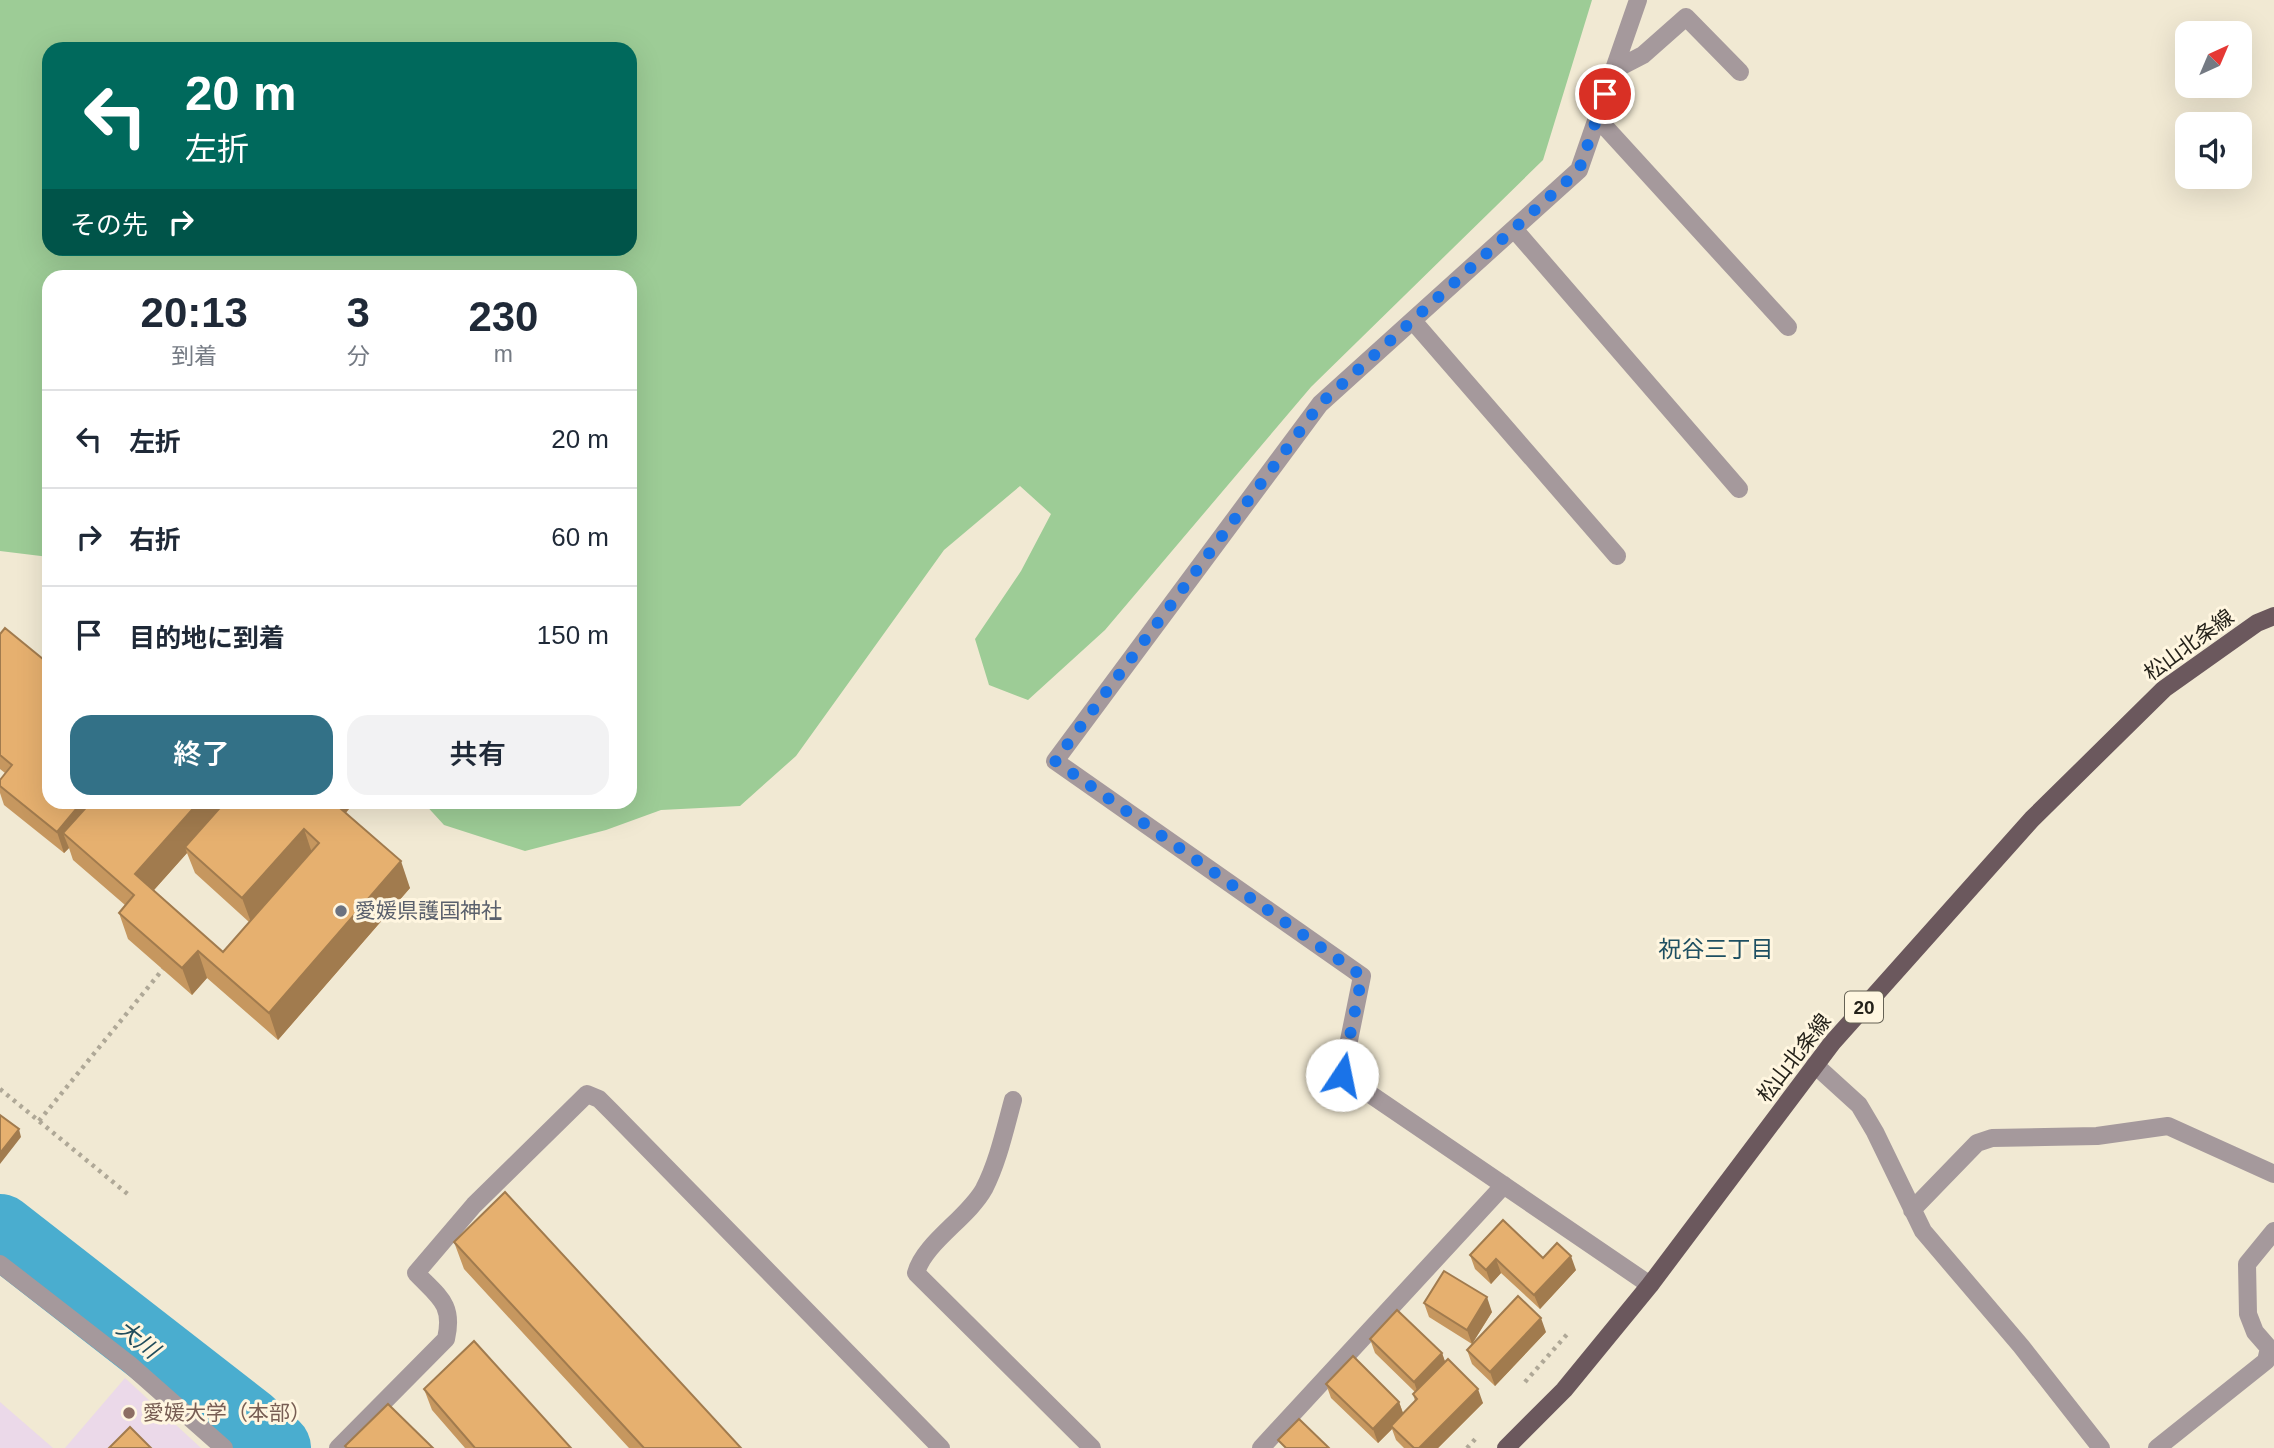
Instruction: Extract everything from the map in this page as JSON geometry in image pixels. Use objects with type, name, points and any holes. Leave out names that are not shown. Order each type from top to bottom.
[{"type":"main road","name":"松山北条線","points":[[1506,1448],[1564,1390],[1650,1285],[1832,1044],[2032,819],[2164,689],[2258,623],[2274,616]]},
{"type":"street","points":[[1639,0],[1579,170],[1320,404],[1055,761],[1362,976],[1342,1075],[1650,1285]]},
{"type":"street","points":[[1614,70],[1643,55],[1686,18],[1740,72]]},
{"type":"street","points":[[1597,118],[1788,327]]},
{"type":"street","points":[[1514,229],[1740,489]]},
{"type":"street","points":[[1413,321],[1618,556]]},
{"type":"street","points":[[1815,1066],[1859,1105],[1923,1231],[2021,1346],[2101,1448]]},
{"type":"street","points":[[338,1448],[446,1339],[450,1320],[442,1300],[416,1273],[474,1205],[587,1094],[599,1099],[612,1112],[941,1448]]},
{"type":"street","points":[[1013,1100],[984,1190],[960,1220],[919,1261],[916,1273],[1092,1448]]},
{"type":"street","points":[[1912,1210],[1977,1143],[1992,1138],[2097,1136],[2168,1126],[2274,1174]]},
{"type":"street","points":[[1261,1448],[1504,1185]]},
{"type":"street","points":[[2157,1448],[2266,1361],[2270,1348],[2255,1332],[2248,1314],[2247,1265],[2274,1231]]},
{"type":"street","points":[[0,1264],[129,1364],[224,1448]]},
{"type":"path","points":[[39,1121],[163,970]]},
{"type":"path","points":[[0,1089],[130,1196]]},
{"type":"shaded area","name":"愛媛大学（本部）","points":[[125,1378],[201,1448],[65,1448]]},
{"type":"shaded area","points":[[0,1402],[53,1448],[0,1448]]},
{"type":"green space","points":[[0,0],[1592,0],[1543,160],[1311,387],[1105,630],[1028,700],[989,685],[975,639],[1021,571],[1051,514],[1020,486],[944,550],[796,756],[740,806],[661,810],[606,830],[525,851],[444,825],[429,809],[637,809],[637,270],[42,270],[42,556],[0,551]]},
{"type":"building","points":[[5,628],[42,658],[42,809],[76,809],[57,832],[0,786],[0,780],[12,765],[0,755],[0,634]]},
{"type":"building","name":"愛媛県護国神社","points":[[85,809],[193,809],[135,874],[223,952],[319,843],[304,829],[242,898],[185,847],[219,809],[341,809],[401,861],[269,1013],[198,951],[182,968],[119,913],[134,895],[63,833]]},
{"type":"building","points":[[0,1115],[19,1129],[0,1153]]},
{"type":"building","points":[[505,1192],[741,1448],[644,1448],[454,1242]]},
{"type":"building","points":[[1503,1220],[1543,1258],[1557,1243],[1571,1256],[1534,1295],[1496,1259],[1486,1270],[1470,1255]]},
{"type":"building","points":[[1444,1271],[1487,1297],[1467,1330],[1424,1303]]},
{"type":"building","points":[[1518,1296],[1541,1318],[1490,1372],[1467,1350]]},
{"type":"building","points":[[1397,1310],[1442,1353],[1414,1382],[1370,1339]]},
{"type":"building","points":[[474,1341],[571,1448],[475,1448],[424,1389]]},
{"type":"building","points":[[1353,1356],[1399,1402],[1373,1429],[1326,1384]]},
{"type":"building","points":[[1448,1359],[1478,1389],[1419,1448],[1414,1448],[1391,1426],[1417,1399],[1413,1394]]},
{"type":"building","points":[[388,1404],[433,1448],[347,1448],[345,1446]]},
{"type":"building","points":[[1299,1419],[1329,1448],[1286,1448],[1278,1440]]},
{"type":"building","points":[[130,1427],[151,1448],[109,1448]]},
{"type":"waterway","name":"大川","points":[[0,1230],[248,1423],[275,1448]]},
{"type":"place","name":"愛媛県護国神社","points":[[341,911]]},
{"type":"place","name":"愛媛大学（本部）","points":[[129,1413]]},
{"type":"district","name":"祝谷三丁目","points":[[1716,949]]},
{"type":"route","points":[[1342,1075],[1362,976],[1055,761],[1320,404],[1579,170],[1605,94]]}]
